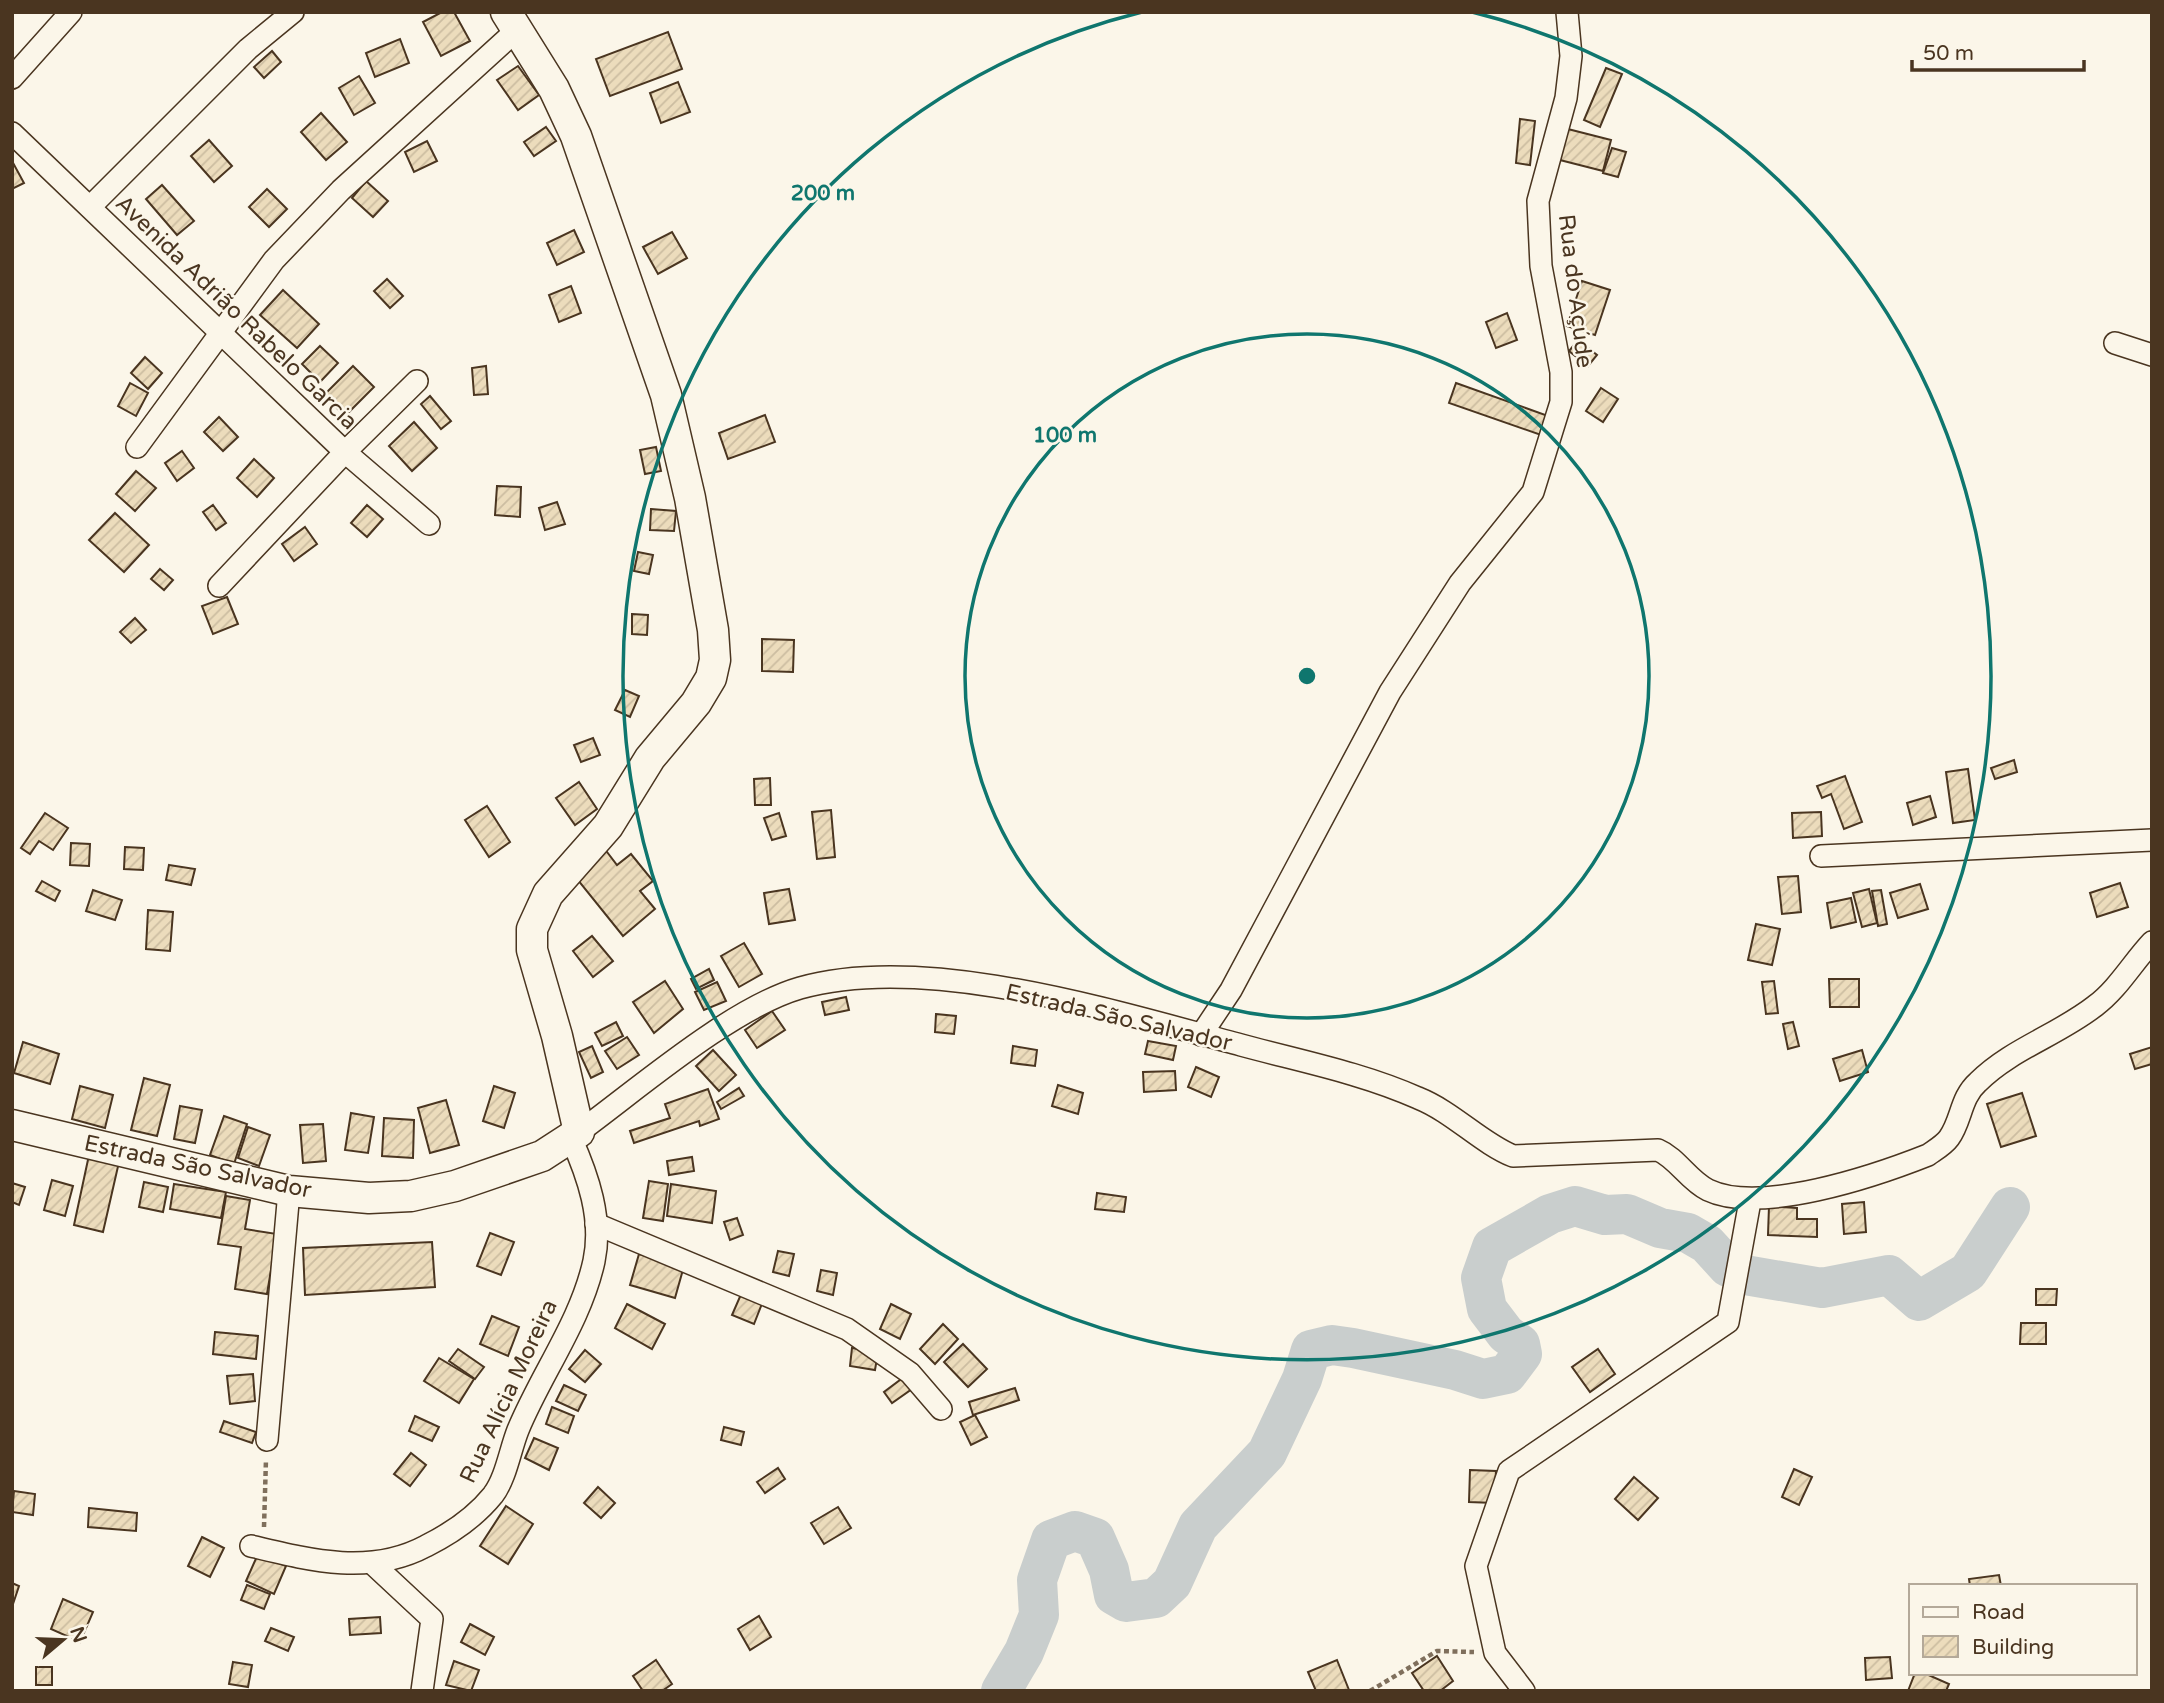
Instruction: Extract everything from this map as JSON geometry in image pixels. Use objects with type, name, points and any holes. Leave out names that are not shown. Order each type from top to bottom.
[{"type":"street","points":[[12,78],[71,12]]},
{"type":"street","points":[[89,206],[248,50],[293,12]]},
{"type":"street","name":"Rua do Açúde","points":[[1201,1035],[1231,990],[1390,692],[1460,583],[1532,492],[1561,402],[1561,372],[1541,266],[1538,201],[1566,98],[1571,55],[1567,12]]},
{"type":"street","points":[[137,447],[220,330],[274,260],[512,21],[554,89],[576,136],[666,395],[690,498],[715,660],[712,678],[696,703],[650,758],[608,826],[548,894],[531,929],[532,950],[557,1037],[575,1135]]},
{"type":"street","name":"Avenida Adrião Rabelo Garcia","points":[[12,133],[345,452],[429,524]]},
{"type":"street","points":[[2115,343],[2152,355]]},
{"type":"street","points":[[219,586],[345,452],[417,381]]},
{"type":"street","points":[[1821,856],[2152,841]]},
{"type":"street","name":"Estrada São Salvador","points":[[12,1125],[289,1191],[369,1198],[411,1196],[455,1186],[542,1156],[575,1135],[721,1028],[764,1003],[800,988],[862,978],[958,980],[1039,995],[1360,1077],[1419,1098],[1462,1121],[1501,1151],[1513,1156],[1658,1150],[1706,1190],[1730,1198],[1779,1199],[1928,1155],[1947,1142],[1955,1129],[1959,1110],[1976,1083],[1998,1064],[2058,1031],[2097,1005],[2152,942]]},
{"type":"street","name":"Rua Alícia Moreira","points":[[257,1548],[318,1562],[373,1564],[425,1548],[466,1521],[495,1493],[518,1429],[570,1324],[594,1261],[596,1224],[589,1178],[575,1135]]},
{"type":"street","points":[[267,1440],[289,1191]]},
{"type":"street","points":[[1524,1691],[1495,1653],[1476,1566],[1510,1471],[1728,1322],[1750,1200]]},
{"type":"street","points":[[596,1224],[846,1329],[910,1373],[941,1409]]},
{"type":"street","points":[[373,1564],[432,1619],[422,1691]]},
{"type":"path","points":[[257,1548],[267,1440]]},
{"type":"path","points":[[1370,1691],[1437,1651],[1495,1653]]},
{"type":"building","points":[[442,12],[454,12],[470,41],[441,56],[423,22]]},
{"type":"building","points":[[668,32],[682,69],[610,96],[596,59]]},
{"type":"building","points":[[400,39],[409,63],[375,77],[366,53]]},
{"type":"building","points":[[272,51],[281,62],[264,78],[254,67]]},
{"type":"building","points":[[518,66],[539,95],[518,110],[497,80]]},
{"type":"building","points":[[1606,68],[1622,74],[1600,127],[1584,120]]},
{"type":"building","points":[[359,76],[375,103],[354,115],[339,88]]},
{"type":"building","points":[[678,82],[690,112],[661,123],[650,93]]},
{"type":"building","points":[[321,113],[347,142],[326,160],[301,132]]},
{"type":"building","points":[[1520,119],[1535,121],[1530,165],[1516,163]]},
{"type":"building","points":[[546,127],[556,141],[534,156],[524,142]]},
{"type":"building","points":[[1560,127],[1611,140],[1603,171],[1552,158]]},
{"type":"building","points":[[209,140],[232,166],[214,182],[191,156]]},
{"type":"building","points":[[427,141],[437,161],[414,172],[405,152]]},
{"type":"building","points":[[1612,148],[1626,152],[1618,177],[1603,173]]},
{"type":"building","points":[[12,161],[24,183],[12,189]]},
{"type":"building","points":[[366,181],[388,201],[373,217],[352,198]]},
{"type":"building","points":[[162,185],[194,221],[177,235],[146,199]]},
{"type":"building","points":[[267,189],[287,209],[269,227],[249,207]]},
{"type":"building","points":[[574,230],[584,252],[557,265],[547,243]]},
{"type":"building","points":[[672,232],[687,258],[658,274],[643,247]]},
{"type":"building","points":[[387,279],[403,296],[390,308],[374,291]]},
{"type":"building","points":[[1582,281],[1610,290],[1595,335],[1567,326]]},
{"type":"building","points":[[571,286],[581,313],[559,322],[549,295]]},
{"type":"building","points":[[283,290],[319,324],[297,348],[260,315]]},
{"type":"building","points":[[1507,313],[1517,340],[1496,348],[1486,322]]},
{"type":"building","points":[[1578,340],[1597,355],[1588,366],[1569,351]]},
{"type":"building","points":[[320,346],[338,363],[320,382],[302,364]]},
{"type":"building","points":[[145,357],[162,373],[148,389],[131,373]]},
{"type":"building","points":[[353,366],[374,387],[345,416],[324,395]]},
{"type":"building","points":[[486,366],[488,394],[474,395],[472,368]]},
{"type":"building","points":[[130,383],[148,393],[136,416],[118,406]]},
{"type":"building","points":[[1456,383],[1551,417],[1544,436],[1449,403]]},
{"type":"building","points":[[1601,388],[1618,399],[1603,422],[1586,411]]},
{"type":"building","points":[[430,396],[451,421],[441,429],[421,404]]},
{"type":"building","points":[[765,415],[775,442],[728,459],[719,433]]},
{"type":"building","points":[[219,417],[238,437],[223,451],[204,432]]},
{"type":"building","points":[[414,422],[437,448],[412,471],[389,446]]},
{"type":"building","points":[[656,447],[661,471],[645,474],[640,450]]},
{"type":"building","points":[[182,451],[194,468],[177,481],[165,463]]},
{"type":"building","points":[[254,459],[274,478],[257,497],[237,478]]},
{"type":"building","points":[[136,471],[156,488],[135,511],[116,494]]},
{"type":"building","points":[[497,486],[521,487],[520,517],[495,515]]},
{"type":"building","points":[[557,502],[565,524],[545,530],[539,508]]},
{"type":"building","points":[[213,505],[226,523],[216,530],[203,512]]},
{"type":"building","points":[[367,505],[383,519],[367,537],[351,523]]},
{"type":"building","points":[[651,509],[676,511],[674,531],[650,530]]},
{"type":"building","points":[[115,513],[149,545],[124,572],[89,540]]},
{"type":"building","points":[[305,527],[317,544],[294,561],[282,544]]},
{"type":"building","points":[[638,552],[653,555],[649,574],[634,571]]},
{"type":"building","points":[[160,569],[173,580],[164,590],[151,579]]},
{"type":"building","points":[[227,597],[238,624],[213,634],[202,606]]},
{"type":"building","points":[[632,614],[648,615],[647,635],[632,634]]},
{"type":"building","points":[[135,618],[146,630],[131,643],[120,632]]},
{"type":"building","points":[[762,639],[794,640],[793,672],[762,671]]},
{"type":"building","points":[[625,690],[639,696],[630,717],[615,710]]},
{"type":"building","points":[[593,738],[600,755],[581,762],[574,745]]},
{"type":"building","points":[[2014,760],[2017,772],[1995,779],[1991,768]]},
{"type":"building","points":[[1968,769],[1975,820],[1953,823],[1946,772]]},
{"type":"building","points":[[1845,776],[1862,822],[1844,829],[1831,794],[1822,798],[1817,786]]},
{"type":"building","points":[[770,778],[771,805],[755,805],[754,779]]},
{"type":"building","points":[[579,782],[597,809],[575,825],[556,798]]},
{"type":"building","points":[[1930,796],[1936,817],[1913,825],[1907,803]]},
{"type":"building","points":[[487,806],[510,842],[489,857],[465,820]]},
{"type":"building","points":[[831,810],[835,857],[817,859],[812,812]]},
{"type":"building","points":[[1821,812],[1822,836],[1793,838],[1792,813]]},
{"type":"building","points":[[45,813],[68,828],[53,850],[39,841],[30,854],[21,848]]},
{"type":"building","points":[[779,813],[786,836],[772,840],[764,818]]},
{"type":"building","points":[[71,843],[90,844],[89,866],[70,865]]},
{"type":"building","points":[[125,847],[144,848],[143,870],[124,869]]},
{"type":"building","points":[[604,848],[617,865],[631,854],[653,881],[640,891],[655,909],[623,936],[573,874]]},
{"type":"building","points":[[169,865],[195,869],[191,885],[166,880]]},
{"type":"building","points":[[1798,876],[1801,912],[1782,914],[1778,877]]},
{"type":"building","points":[[42,881],[60,891],[55,901],[36,891]]},
{"type":"building","points":[[2120,883],[2128,907],[2097,917],[2090,893]]},
{"type":"building","points":[[1920,884],[1928,909],[1898,918],[1890,893]]},
{"type":"building","points":[[789,889],[795,920],[769,924],[764,893]]},
{"type":"building","points":[[1869,889],[1877,923],[1862,927],[1853,893]]},
{"type":"building","points":[[93,890],[122,900],[115,920],[86,911]]},
{"type":"building","points":[[1881,890],[1887,924],[1878,926],[1872,891]]},
{"type":"building","points":[[1851,898],[1856,922],[1831,928],[1827,903]]},
{"type":"building","points":[[148,910],[173,912],[170,951],[146,949]]},
{"type":"building","points":[[1756,924],[1780,929],[1772,965],[1748,960]]},
{"type":"building","points":[[592,936],[613,961],[593,977],[573,951]]},
{"type":"building","points":[[744,943],[762,974],[739,987],[721,956]]},
{"type":"building","points":[[709,969],[714,980],[696,989],[691,979]]},
{"type":"building","points":[[1829,979],[1859,979],[1859,1007],[1830,1007]]},
{"type":"building","points":[[665,981],[683,1009],[654,1033],[633,1002]]},
{"type":"building","points":[[1774,981],[1778,1013],[1766,1014],[1762,982]]},
{"type":"building","points":[[717,982],[726,1001],[704,1010],[695,992]]},
{"type":"building","points":[[846,997],[849,1010],[825,1015],[822,1002]]},
{"type":"building","points":[[772,1011],[785,1030],[757,1048],[745,1030]]},
{"type":"building","points":[[936,1014],[956,1016],[954,1034],[935,1032]]},
{"type":"building","points":[[616,1022],[623,1036],[602,1046],[595,1033]]},
{"type":"building","points":[[1793,1022],[1799,1046],[1788,1049],[1783,1024]]},
{"type":"building","points":[[627,1037],[639,1055],[617,1069],[605,1051]]},
{"type":"building","points":[[1148,1041],[1176,1046],[1173,1060],[1145,1054]]},
{"type":"building","points":[[23,1042],[59,1054],[50,1084],[14,1073]]},
{"type":"building","points":[[592,1046],[603,1072],[591,1078],[579,1052]]},
{"type":"building","points":[[1013,1046],[1037,1050],[1035,1066],[1011,1063]]},
{"type":"building","points":[[2152,1047],[2152,1064],[2135,1069],[2130,1054]]},
{"type":"building","points":[[713,1050],[736,1075],[719,1091],[696,1066]]},
{"type":"building","points":[[1862,1050],[1868,1072],[1840,1081],[1833,1059]]},
{"type":"building","points":[[1196,1067],[1219,1077],[1211,1097],[1188,1087]]},
{"type":"building","points":[[1175,1071],[1176,1090],[1144,1092],[1143,1072]]},
{"type":"building","points":[[144,1078],[170,1085],[157,1136],[131,1130]]},
{"type":"building","points":[[1058,1085],[1083,1093],[1078,1114],[1052,1106]]},
{"type":"building","points":[[80,1086],[113,1095],[105,1128],[72,1119]]},
{"type":"building","points":[[494,1086],[515,1093],[504,1128],[483,1121]]},
{"type":"building","points":[[739,1088],[744,1096],[721,1109],[717,1102]]},
{"type":"building","points":[[708,1089],[719,1119],[700,1126],[699,1121],[634,1143],[630,1131],[670,1118],[665,1104]]},
{"type":"building","points":[[2022,1093],[2036,1136],[2001,1147],[1987,1104]]},
{"type":"building","points":[[446,1100],[459,1145],[430,1153],[418,1108]]},
{"type":"building","points":[[180,1106],[202,1110],[195,1143],[174,1139]]},
{"type":"building","points":[[351,1113],[374,1117],[368,1153],[345,1150]]},
{"type":"building","points":[[224,1116],[247,1124],[234,1164],[210,1155]]},
{"type":"building","points":[[384,1118],[414,1120],[413,1158],[382,1156]]},
{"type":"building","points":[[323,1124],[326,1161],[303,1163],[300,1125]]},
{"type":"building","points":[[248,1127],[270,1135],[259,1166],[238,1158]]},
{"type":"building","points":[[89,1155],[119,1162],[103,1232],[74,1225]]},
{"type":"building","points":[[692,1157],[694,1171],[669,1175],[667,1161]]},
{"type":"building","points":[[52,1180],[73,1186],[65,1216],[44,1210]]},
{"type":"building","points":[[649,1181],[668,1184],[663,1221],[643,1218]]},
{"type":"building","points":[[144,1182],[168,1187],[163,1212],[139,1207]]},
{"type":"building","points":[[12,1183],[25,1187],[19,1205],[12,1202]]},
{"type":"building","points":[[174,1184],[226,1192],[221,1218],[170,1209]]},
{"type":"building","points":[[671,1184],[716,1191],[712,1223],[667,1216]]},
{"type":"building","points":[[1097,1193],[1126,1197],[1124,1212],[1095,1209]]},
{"type":"building","points":[[226,1196],[250,1200],[245,1229],[277,1234],[267,1294],[235,1289],[241,1247],[218,1244]]},
{"type":"building","points":[[1864,1202],[1866,1232],[1844,1234],[1842,1204]]},
{"type":"building","points":[[1769,1206],[1797,1208],[1797,1219],[1817,1219],[1817,1237],[1768,1235]]},
{"type":"building","points":[[737,1218],[743,1235],[730,1240],[724,1222]]},
{"type":"building","points":[[490,1233],[514,1242],[501,1275],[477,1266]]},
{"type":"building","points":[[432,1242],[435,1287],[305,1295],[303,1248]]},
{"type":"building","points":[[778,1251],[794,1254],[789,1276],[773,1272]]},
{"type":"building","points":[[639,1254],[684,1266],[675,1298],[630,1285]]},
{"type":"building","points":[[821,1270],[837,1273],[833,1295],[817,1291]]},
{"type":"building","points":[[2036,1289],[2057,1289],[2056,1305],[2036,1305]]},
{"type":"building","points":[[742,1292],[763,1301],[754,1324],[732,1315]]},
{"type":"building","points":[[627,1304],[665,1324],[652,1349],[615,1328]]},
{"type":"building","points":[[891,1304],[911,1314],[900,1339],[880,1329]]},
{"type":"building","points":[[492,1316],[519,1327],[508,1356],[480,1344]]},
{"type":"building","points":[[2021,1323],[2046,1323],[2046,1344],[2020,1344]]},
{"type":"building","points":[[943,1324],[958,1339],[935,1364],[920,1349]]},
{"type":"building","points":[[215,1332],[258,1336],[256,1359],[213,1354]]},
{"type":"building","points":[[963,1344],[987,1369],[968,1387],[944,1362]]},
{"type":"building","points":[[852,1348],[878,1352],[875,1370],[850,1366]]},
{"type":"building","points":[[458,1349],[484,1367],[475,1379],[449,1361]]},
{"type":"building","points":[[1598,1349],[1615,1374],[1590,1392],[1572,1367]]},
{"type":"building","points":[[585,1350],[601,1364],[585,1382],[569,1369]]},
{"type":"building","points":[[439,1358],[474,1379],[459,1403],[424,1381]]},
{"type":"building","points":[[253,1374],[255,1401],[230,1404],[227,1376]]},
{"type":"building","points":[[904,1377],[912,1389],[892,1403],[884,1392]]},
{"type":"building","points":[[564,1385],[586,1395],[578,1411],[556,1401]]},
{"type":"building","points":[[1015,1388],[1019,1400],[973,1415],[969,1402]]},
{"type":"building","points":[[552,1407],[574,1416],[568,1433],[546,1424]]},
{"type":"building","points":[[975,1415],[987,1437],[971,1445],[960,1422]]},
{"type":"building","points":[[415,1416],[439,1427],[432,1441],[409,1431]]},
{"type":"building","points":[[224,1421],[256,1432],[252,1443],[220,1432]]},
{"type":"building","points":[[724,1427],[744,1432],[741,1445],[721,1440]]},
{"type":"building","points":[[534,1438],[558,1448],[549,1470],[525,1458]]},
{"type":"building","points":[[411,1453],[426,1465],[410,1486],[394,1474]]},
{"type":"building","points":[[778,1468],[785,1479],[765,1493],[757,1482]]},
{"type":"building","points":[[1794,1469],[1812,1477],[1799,1505],[1782,1497]]},
{"type":"building","points":[[1470,1470],[1496,1471],[1494,1503],[1469,1502]]},
{"type":"building","points":[[1634,1477],[1658,1498],[1638,1520],[1615,1499]]},
{"type":"building","points":[[598,1487],[615,1503],[601,1518],[584,1503]]},
{"type":"building","points":[[14,1491],[35,1494],[33,1515],[12,1512]]},
{"type":"building","points":[[506,1506],[533,1524],[508,1564],[480,1546]]},
{"type":"building","points":[[838,1507],[851,1528],[824,1544],[811,1523]]},
{"type":"building","points":[[89,1508],[137,1513],[136,1531],[88,1527]]},
{"type":"building","points":[[202,1537],[224,1548],[210,1577],[188,1566]]},
{"type":"building","points":[[258,1554],[286,1566],[274,1594],[246,1581]]},
{"type":"building","points":[[1999,1575],[2001,1584],[1970,1584],[1969,1579]]},
{"type":"building","points":[[12,1583],[19,1586],[12,1607]]},
{"type":"building","points":[[247,1585],[270,1594],[264,1609],[241,1600]]},
{"type":"building","points":[[63,1599],[93,1612],[80,1642],[51,1629]]},
{"type":"building","points":[[759,1616],[771,1637],[750,1650],[738,1629]]},
{"type":"building","points":[[380,1617],[381,1633],[350,1635],[349,1619]]},
{"type":"building","points":[[470,1624],[494,1637],[485,1655],[461,1642]]},
{"type":"building","points":[[271,1628],[294,1637],[288,1651],[265,1641]]},
{"type":"building","points":[[1437,1656],[1453,1681],[1440,1691],[1424,1691],[1412,1673]]},
{"type":"building","points":[[1890,1657],[1892,1678],[1866,1680],[1865,1658]]},
{"type":"building","points":[[656,1660],[672,1684],[662,1691],[643,1691],[633,1676]]},
{"type":"building","points":[[1337,1660],[1349,1690],[1316,1691],[1308,1672]]},
{"type":"building","points":[[454,1661],[479,1670],[471,1691],[446,1685]]},
{"type":"building","points":[[233,1662],[252,1665],[248,1687],[229,1684]]},
{"type":"building","points":[[36,1667],[52,1667],[52,1685],[36,1685]]},
{"type":"building","points":[[1914,1675],[1929,1675],[1949,1684],[1946,1691],[1908,1691]]},
{"type":"waterway","points":[[1001,1691],[1024,1652],[1039,1615],[1037,1580],[1051,1540],[1075,1531],[1095,1538],[1109,1570],[1114,1595],[1126,1602],[1156,1598],[1172,1583],[1198,1526],[1267,1453],[1302,1379],[1311,1350],[1332,1345],[1353,1348],[1455,1370],[1483,1379],[1507,1374],[1522,1354],[1520,1344],[1506,1334],[1487,1309],[1481,1278],[1492,1247],[1550,1214],[1575,1206],[1605,1215],[1627,1214],[1660,1228],[1688,1233],[1707,1244],[1728,1267],[1745,1275],[1822,1288],[1889,1275],[1919,1301],[1968,1272],[2010,1207]]}]
